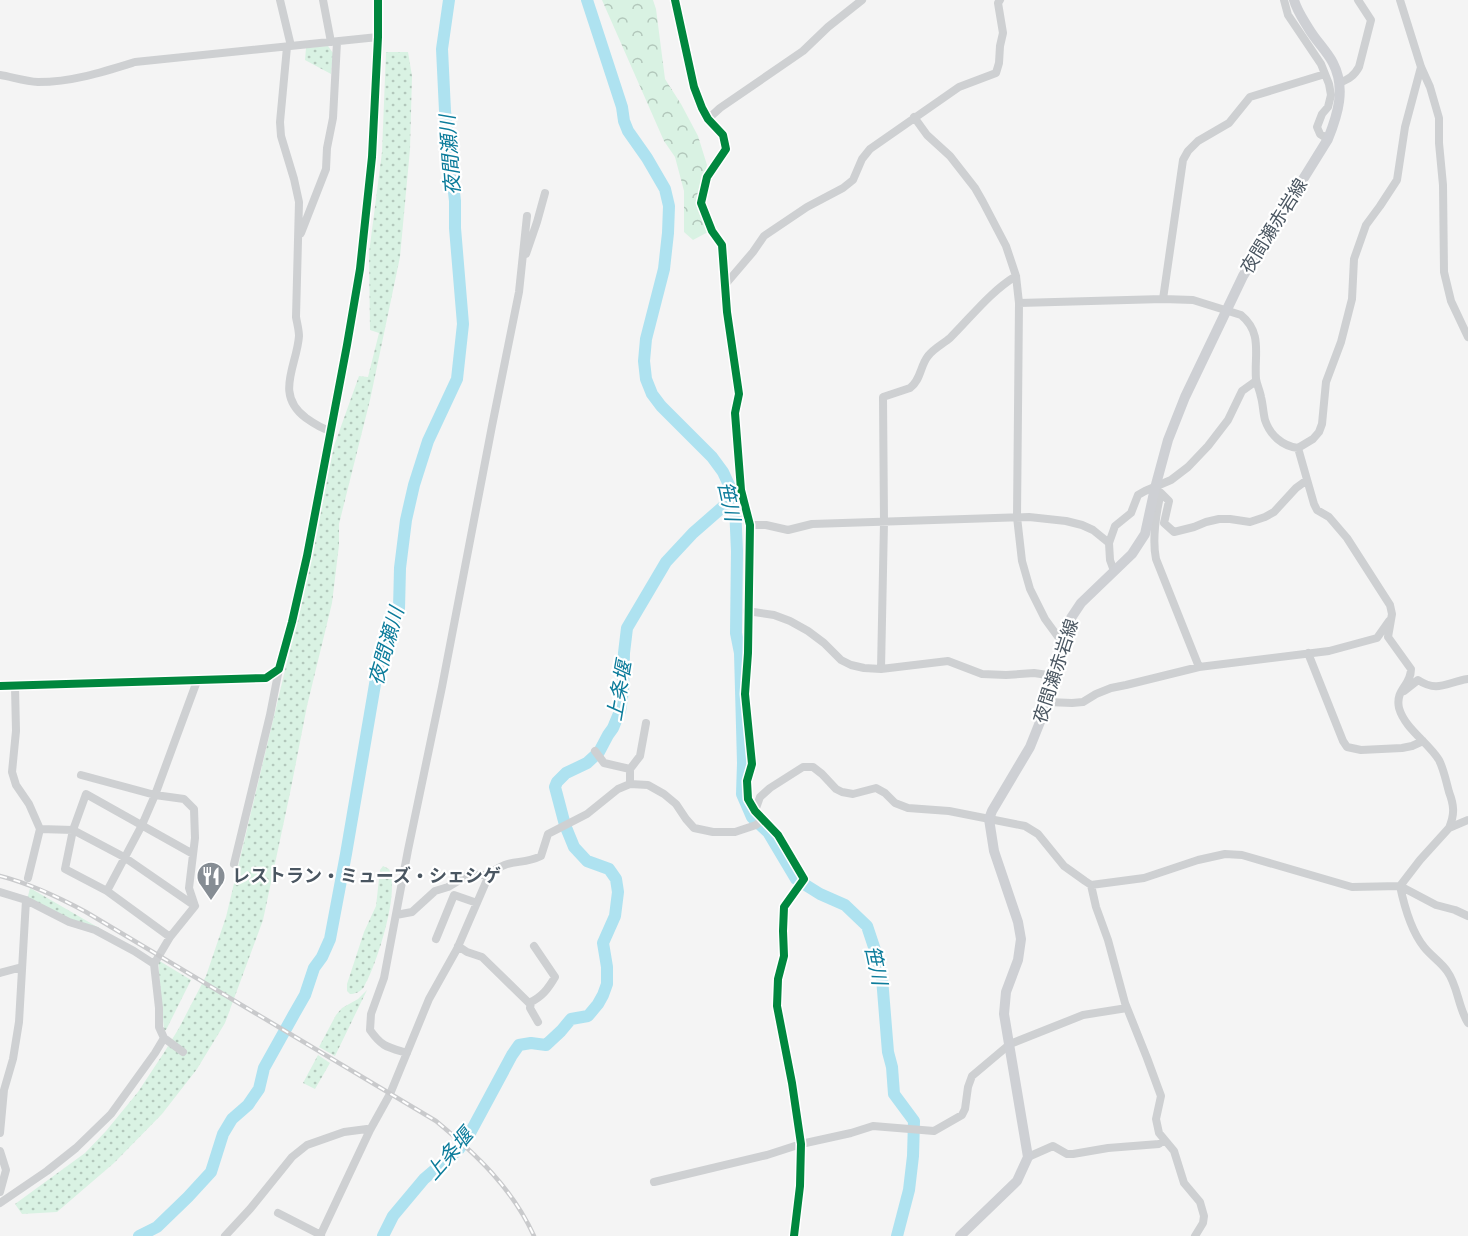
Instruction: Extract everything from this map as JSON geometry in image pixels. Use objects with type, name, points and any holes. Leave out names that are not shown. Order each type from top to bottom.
[{"type":"main road","name":"夜間瀬赤岩線","points":[[989,819],[1001,794],[1030,747],[1048,702],[1071,618],[1081,603],[1132,554],[1145,534],[1158,490],[1168,440],[1185,397],[1243,276],[1328,139],[1336,121],[1341,96],[1333,63],[1296,9],[1294,0]]},
{"type":"main road","points":[[960,1236],[1017,1181],[1028,1157],[1004,1014],[1006,992],[1018,960],[1021,939],[1018,922],[994,851],[989,819]]},
{"type":"street","points":[[280,0],[289,46],[281,136],[299,202],[296,317],[299,335],[289,376],[289,396],[300,413],[325,430],[331,430]]},
{"type":"street","points":[[299,237],[326,169],[327,148],[333,118],[334,42],[323,0]]},
{"type":"street","points":[[234,864],[307,556],[362,256],[372,157],[378,0]]},
{"type":"street","points":[[675,0],[694,87],[708,119],[723,135],[726,149],[708,177],[701,203],[712,231],[722,245],[724,286],[739,394],[735,413],[741,489],[750,525],[745,694],[752,764],[747,781],[748,799],[760,821],[778,835],[804,879],[784,907],[784,956],[778,979],[777,1006],[801,1144],[800,1186],[794,1236]]},
{"type":"street","points":[[708,119],[720,108],[803,51],[828,27],[862,0]]},
{"type":"street","points":[[724,286],[764,236],[853,180],[862,159],[870,149],[959,87],[996,73],[1003,33],[998,3],[1000,0]]},
{"type":"street","points":[[1284,0],[1288,15],[1321,64],[1329,84],[1331,94],[1328,107],[1322,114],[1317,127],[1320,134],[1328,139]]},
{"type":"street","points":[[1339,83],[1348,80],[1359,67],[1371,20],[1358,0]]},
{"type":"street","points":[[1400,0],[1439,118],[1443,185],[1444,272],[1451,301],[1468,337]]},
{"type":"street","points":[[0,75],[36,82],[71,80],[135,62],[378,37]]},
{"type":"street","points":[[1019,303],[1193,300],[1241,315],[1254,332],[1257,345],[1256,381],[1262,398],[1265,419],[1270,430],[1281,442],[1289,447],[1298,448],[1313,439],[1322,424],[1326,382],[1341,342],[1352,299],[1354,259],[1366,225],[1397,180],[1405,128],[1421,67]]},
{"type":"street","points":[[1163,299],[1183,160],[1188,151],[1198,141],[1229,123],[1250,97],[1325,74]]},
{"type":"street","points":[[914,117],[927,135],[950,156],[975,188],[1006,246],[1016,276],[1019,303],[1017,517],[1022,561],[1030,589],[1045,619],[1064,645]]},
{"type":"street","points":[[523,261],[535,230],[545,193]]},
{"type":"street","points":[[407,1053],[378,1041],[370,1030],[371,1014],[384,978],[442,687],[519,292],[527,216]]},
{"type":"street","points":[[881,669],[884,608],[883,397],[914,386],[930,353],[952,335],[986,299],[1016,276]]},
{"type":"street","points":[[1114,571],[1110,560],[1109,543],[1115,526],[1131,513],[1138,495],[1144,491],[1158,490],[1188,467],[1228,420],[1242,391],[1256,381]]},
{"type":"street","points":[[1298,448],[1317,510],[1329,517],[1347,538],[1390,605],[1392,617],[1388,637],[1411,669],[1411,675],[1398,695],[1400,710],[1409,726],[1439,760],[1454,803],[1449,828],[1400,886]]},
{"type":"street","points":[[1158,490],[1169,501],[1164,523],[1174,531],[1219,519],[1250,522],[1265,517],[1274,512],[1296,488],[1307,480]]},
{"type":"street","points":[[1158,490],[1154,547],[1156,559],[1199,667]]},
{"type":"street","points":[[750,525],[766,525],[788,530],[812,525],[1017,517],[1066,521],[1082,525],[1093,530],[1109,543]]},
{"type":"street","points":[[747,611],[774,615],[790,621],[808,631],[841,660],[864,668],[881,669],[948,662],[982,674],[1034,673],[1054,676]]},
{"type":"street","points":[[1048,702],[1083,702],[1111,688],[1199,667],[1329,651],[1377,638],[1392,617]]},
{"type":"street","points":[[1308,653],[1347,747],[1361,750],[1402,748],[1422,741]]},
{"type":"street","points":[[0,686],[266,678],[279,669]]},
{"type":"street","points":[[1398,695],[1418,680],[1427,686],[1440,687],[1468,679]]},
{"type":"street","points":[[106,891],[142,825],[155,795],[197,681]]},
{"type":"street","points":[[15,687],[16,731],[12,772],[16,785],[29,804],[40,829],[28,878]]},
{"type":"street","points":[[630,784],[630,769],[640,756],[646,723]]},
{"type":"street","points":[[597,754],[604,763],[630,769]]},
{"type":"street","points":[[755,811],[760,797],[770,788],[803,767],[813,767],[842,792],[853,794],[876,788],[895,803],[908,808],[949,811],[1025,826],[1038,834],[1064,866],[1091,885],[1144,878],[1198,860],[1225,854],[1242,855],[1352,887],[1400,886],[1436,905],[1468,916]]},
{"type":"street","points":[[81,775],[155,795],[184,799],[194,808],[195,838],[189,888],[195,906]]},
{"type":"street","points":[[278,1213],[323,1235],[370,1130],[390,1094],[429,999],[458,946],[489,875],[499,866],[533,860],[541,856],[548,834],[587,814],[618,789],[630,784],[648,785],[664,794],[676,804],[694,828],[713,832],[735,832],[760,821]]},
{"type":"street","points":[[170,937],[106,891],[65,869],[73,830],[86,794],[193,854]]},
{"type":"street","points":[[1449,828],[1468,820]]},
{"type":"street","points":[[40,829],[73,830],[124,857],[195,906]]},
{"type":"street","points":[[396,915],[412,912],[435,891],[448,887],[468,875],[489,875]]},
{"type":"street","points":[[1091,885],[1127,1008],[1161,1096],[1156,1119],[1159,1133],[1174,1151],[1184,1183],[1200,1202],[1204,1216],[1203,1223],[1195,1236]]},
{"type":"street","points":[[1400,886],[1406,911],[1423,946],[1446,969],[1468,1023]]},
{"type":"street","points":[[0,892],[26,900],[69,922],[95,930],[154,964]]},
{"type":"street","points":[[436,939],[454,895],[477,903]]},
{"type":"street","points":[[0,1133],[4,1090],[13,1059],[19,1022],[26,900]]},
{"type":"street","points":[[183,1052],[164,1038],[159,1028],[154,964],[170,937],[195,906]]},
{"type":"street","points":[[458,946],[466,952],[482,957],[529,1003],[545,993],[555,977],[534,946]]},
{"type":"street","points":[[0,973],[22,967]]},
{"type":"street","points":[[531,1002],[530,1008],[538,1022]]},
{"type":"street","points":[[654,1182],[767,1155],[801,1144],[851,1134],[873,1126],[934,1131],[962,1115],[972,1076],[1010,1044],[1083,1015],[1127,1008]]},
{"type":"street","points":[[0,1203],[76,1148],[111,1114],[164,1038]]},
{"type":"street","points":[[225,1236],[292,1157],[307,1145],[344,1132],[370,1130]]},
{"type":"street","points":[[1028,1157],[1053,1146],[1067,1154],[1073,1154],[1108,1148],[1159,1144],[1164,1140]]},
{"type":"street","points":[[0,1151],[6,1170],[0,1192]]},
{"type":"green space","points":[[602,0],[653,0],[665,79],[698,136],[707,165],[698,201],[708,232],[693,240],[684,232],[684,191],[675,157],[664,141]]},
{"type":"green space","points":[[328,46],[333,53],[331,74],[305,60],[306,48]]},
{"type":"green space","points":[[386,52],[408,52],[412,76],[410,149],[400,257],[370,400],[339,524],[339,545],[332,603],[307,706],[263,920],[225,1023],[197,1069],[162,1114],[114,1163],[57,1212],[22,1214],[15,1204],[85,1153],[138,1092],[179,1028],[206,976],[226,917],[308,574],[334,446],[359,376],[368,377],[379,333],[370,330],[369,253],[382,152]]},
{"type":"green space","points":[[383,866],[389,869],[392,879],[392,893],[386,925],[372,971],[361,990],[350,994],[347,991],[347,984],[364,932],[376,906],[380,870]]},
{"type":"green space","points":[[30,888],[151,958],[27,900]]},
{"type":"green space","points":[[158,960],[191,980],[164,1031]]},
{"type":"green space","points":[[367,990],[335,1056],[319,1047],[336,1015]]},
{"type":"green space","points":[[318,1055],[330,1063],[315,1089],[303,1083]]},
{"type":"waterway","name":"夜間瀬川","points":[[139,1236],[157,1227],[211,1172],[223,1134],[232,1119],[248,1105],[259,1089],[264,1068],[305,995],[314,968],[330,939],[380,655],[399,609],[400,568],[406,520],[428,441],[457,379],[463,324],[442,49],[449,0]]},
{"type":"waterway","name":"笹川","points":[[587,0],[622,107],[624,121],[665,189],[669,206],[664,269],[646,339],[644,361],[646,379],[652,394],[661,406],[712,457],[723,472],[735,507],[736,633],[740,653],[742,794],[752,817],[768,832],[796,879],[820,894],[845,905],[867,926],[879,962],[894,1094],[914,1121],[909,1190],[897,1236]]},
{"type":"waterway","name":"上条堰","points":[[383,1236],[393,1216],[424,1179],[459,1149],[469,1135],[519,1045],[531,1043],[546,1045],[571,1019],[588,1016],[603,995],[607,984],[603,943],[615,916],[618,892],[616,879],[609,869],[587,861],[574,847],[565,825],[555,787],[566,773],[587,763],[599,752],[613,728],[620,711],[623,691],[627,628],[666,562],[693,533],[733,498]]},
{"type":"railway","points":[[0,876],[44,891],[86,912],[436,1121],[466,1147],[504,1187],[534,1236]]},
{"type":"cycle path","points":[[0,686],[266,678],[279,669],[307,556],[360,269],[372,157],[378,0]]},
{"type":"cycle path","points":[[675,0],[694,87],[708,119],[723,135],[726,149],[707,177],[701,203],[712,231],[722,245],[727,312],[739,394],[735,413],[741,490],[750,525],[745,694],[752,764],[747,781],[748,799],[755,811],[778,835],[804,879],[784,907],[784,956],[778,979],[777,1006],[801,1144],[800,1186],[794,1236]]},
{"type":"place","name":"レストラン・ミューズ・シェシゲ","points":[[211,902]]}]
